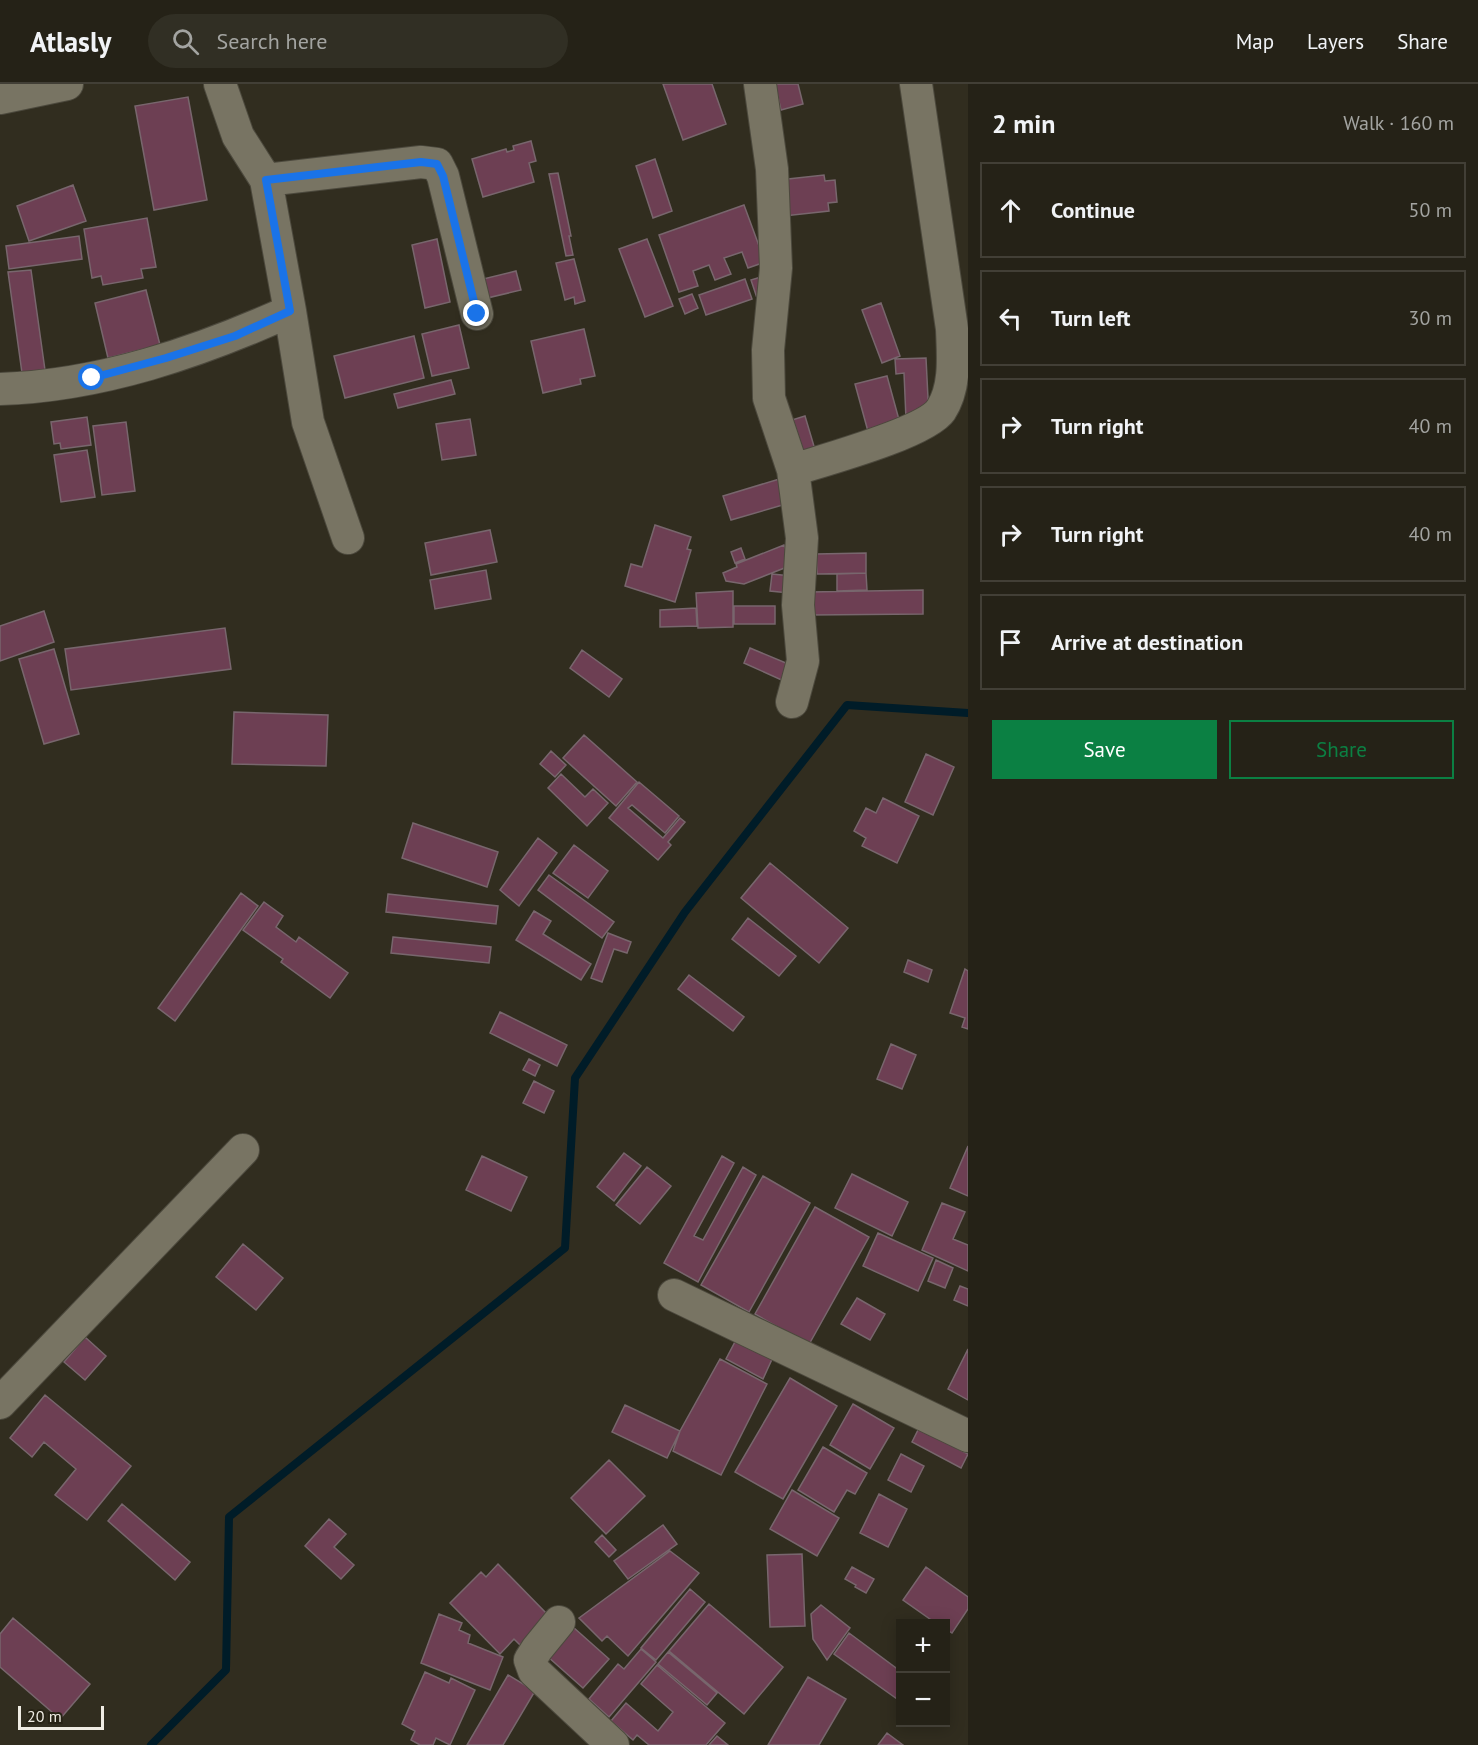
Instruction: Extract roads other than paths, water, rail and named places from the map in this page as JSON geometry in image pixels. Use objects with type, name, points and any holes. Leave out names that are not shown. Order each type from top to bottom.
[{"type":"street","points":[[0,98],[67,84]]},
{"type":"street","points":[[220,84],[238,136],[266,180],[308,422],[348,538]]},
{"type":"street","points":[[760,84],[772,169],[776,268],[768,350],[769,398],[793,470],[802,538],[798,604],[803,661],[792,702]]},
{"type":"street","points":[[793,470],[912,430],[933,418],[941,409],[950,388],[953,362],[952,329],[916,84]]},
{"type":"street","points":[[266,180],[421,162],[437,164],[443,176],[477,314]]},
{"type":"street","points":[[0,389],[92,378],[235,336],[290,311]]},
{"type":"street","points":[[0,1403],[243,1150]]},
{"type":"street","points":[[674,1294],[968,1436]]},
{"type":"street","points":[[559,1622],[530,1660],[534,1671],[613,1745]]},
{"type":"waterway","points":[[151,1745],[226,1670],[229,1517],[565,1248],[575,1078],[685,912],[847,705],[968,713]]}]
